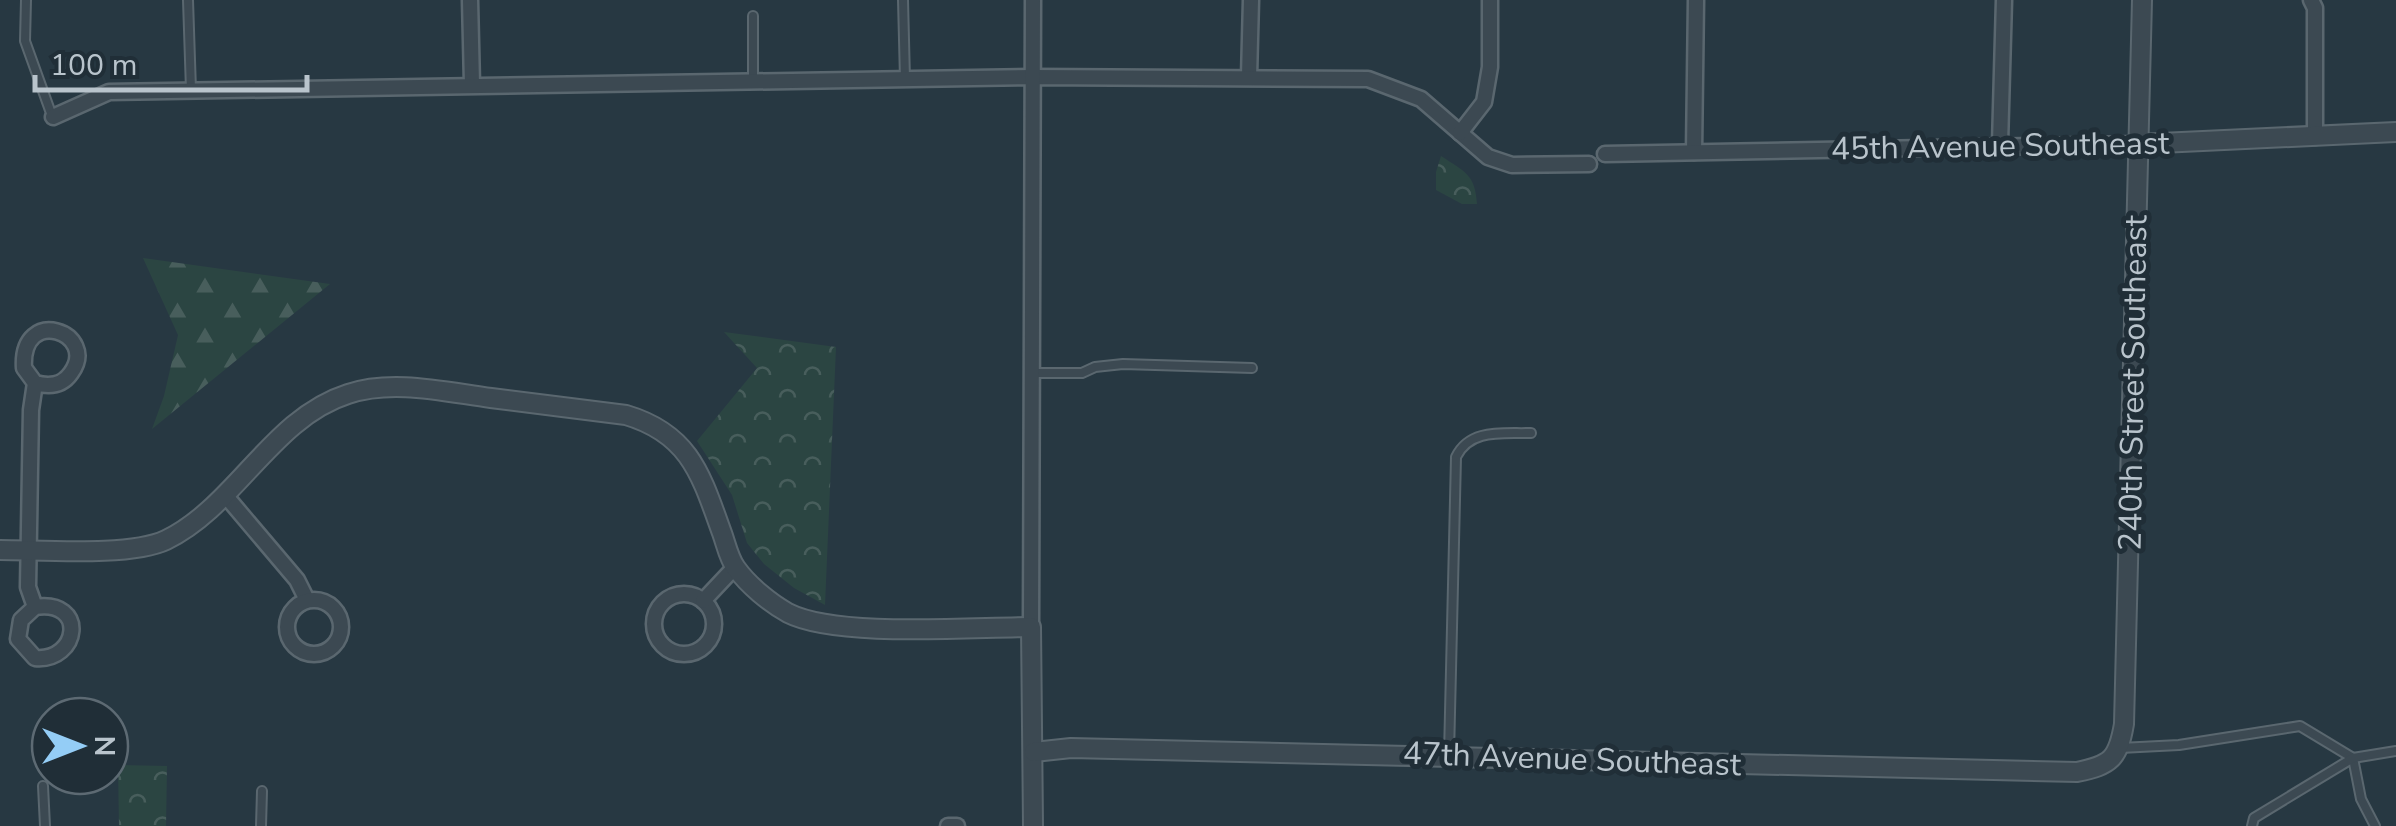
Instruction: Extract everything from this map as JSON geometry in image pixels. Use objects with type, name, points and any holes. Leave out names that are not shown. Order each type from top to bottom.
[{"type":"street","points":[[470,0],[472,84]]},
{"type":"street","points":[[1033,0],[1033,826]]},
{"type":"street","points":[[1249,78],[1251,0]]},
{"type":"street","points":[[1460,132],[1484,102],[1490,67],[1490,0]]},
{"type":"street","points":[[1694,152],[1696,0]]},
{"type":"street","points":[[2000,144],[2004,0]]},
{"type":"street","name":"240th Street Southeast","points":[[2115,755],[2126,671],[2142,0]]},
{"type":"street","points":[[2311,0],[2316,8],[2314,137]]},
{"type":"street","points":[[52,117],[109,92],[1033,77],[1368,79],[1420,99],[1488,157],[1512,165],[1589,164]]},
{"type":"street","name":"45th Avenue Southeast","points":[[1605,154],[2139,144],[2396,132]]},
{"type":"street","points":[[35,383],[28,550],[28,587],[35,607]]},
{"type":"street","points":[[0,550],[127,549],[162,542],[189,526],[225,495],[311,413],[346,394],[379,388],[419,389],[626,415],[652,423],[676,441],[699,470],[735,567],[770,602],[792,615],[848,626],[1032,627]]},
{"type":"street","points":[[225,495],[298,580],[307,600]]},
{"type":"street","points":[[704,601],[735,567]]},
{"type":"street","points":[[675,596],[695,596],[704,601],[714,618],[712,637],[706,646],[689,654],[670,651],[662,645],[654,626],[659,608],[675,596]]},
{"type":"street","name":"47th Avenue Southeast","points":[[1034,752],[1071,748],[1449,755],[2077,772],[2115,755]]},
{"type":"street","points":[[948,826],[956,826]]},
{"type":"lane","points":[[26,0],[25,40],[52,117]]},
{"type":"lane","points":[[188,0],[192,90]]},
{"type":"lane","points":[[904,0],[905,80]]},
{"type":"lane","points":[[753,16],[753,81]]},
{"type":"lane","points":[[1032,373],[1082,373],[1095,367],[1123,364],[1252,368]]},
{"type":"lane","points":[[1449,755],[1456,457],[1461,445],[1482,434],[1531,432]]},
{"type":"lane","points":[[2115,755],[2300,726],[2353,758],[2361,799],[2374,826]]},
{"type":"lane","points":[[2252,826],[2254,818],[2353,758],[2396,751]]},
{"type":"lane","points":[[261,826],[262,790]]},
{"type":"lane","points":[[42,796],[44,826]]},
{"type":"green space","points":[[1441,156],[1467,175],[1474,186],[1477,204],[1462,204],[1436,190]]},
{"type":"green space","points":[[143,258],[330,284],[152,429],[178,335]]},
{"type":"green space","points":[[724,332],[836,347],[825,605],[794,588],[764,564],[747,543],[732,495],[697,441],[757,368]]},
{"type":"green space","points":[[130,765],[167,766],[166,826],[119,826],[119,796],[130,796]]}]
